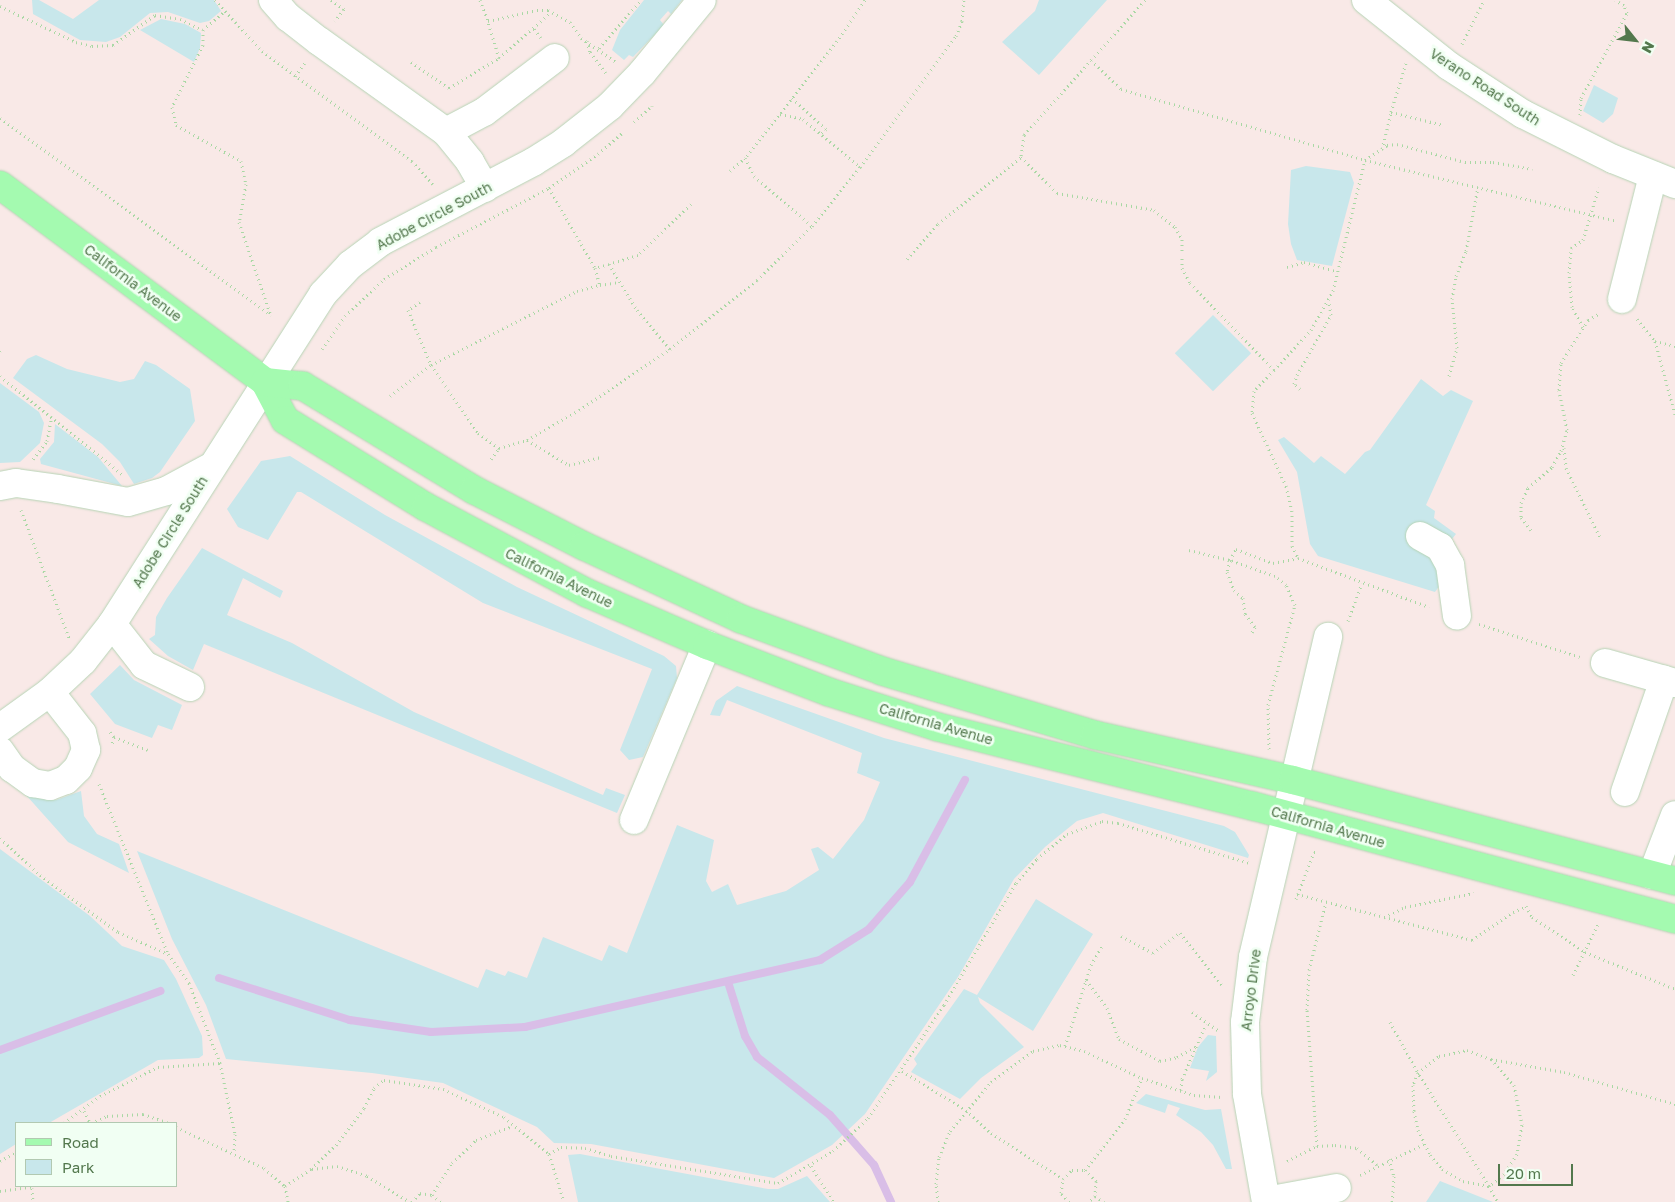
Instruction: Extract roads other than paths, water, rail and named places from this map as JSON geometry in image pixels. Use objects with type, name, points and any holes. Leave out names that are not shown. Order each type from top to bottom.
[{"type":"main road","name":"California Avenue","points":[[0,185],[265,382],[285,420],[426,507],[587,593],[706,645],[829,692],[938,726],[1286,816],[1485,881],[1675,919]]},
{"type":"main road","points":[[265,382],[304,386],[474,490],[584,546],[741,619],[882,671],[1002,710],[1095,735],[1293,780],[1664,878]]},
{"type":"main road","points":[[1485,881],[1523,860],[1637,888],[1664,878]]},
{"type":"street","points":[[273,0],[288,17],[446,132],[470,162],[485,188]]},
{"type":"street","name":"Adobe Circle South","points":[[0,728],[50,692],[83,661],[112,624],[323,294],[350,265],[380,242],[485,188],[563,143],[610,106],[660,54],[702,0]]},
{"type":"street","name":"Verano Road South","points":[[1366,0],[1480,86],[1541,123],[1613,159],[1664,180]]},
{"type":"street","points":[[446,132],[484,112],[555,58]]},
{"type":"street","points":[[1622,299],[1638,225],[1664,180]]},
{"type":"street","points":[[15,478],[58,489],[128,502],[166,491],[211,467]]},
{"type":"street","points":[[1420,536],[1440,547],[1450,564],[1457,616]]},
{"type":"street","points":[[112,624],[144,665],[190,687]]},
{"type":"street","name":"Arroyo Drive","points":[[1266,1202],[1246,1094],[1245,1022],[1253,958],[1293,780],[1328,638]]},
{"type":"street","points":[[634,820],[706,645]]},
{"type":"street","points":[[1605,663],[1670,681],[1625,792]]},
{"type":"street","points":[[0,751],[12,768],[33,783],[50,786],[66,780],[78,768],[86,750],[82,733],[50,692]]},
{"type":"street","points":[[1664,878],[1675,815]]},
{"type":"street","points":[[1266,1202],[1296,1198],[1336,1188]]},
{"type":"waterway","points":[[219,978],[350,1020],[431,1032],[525,1027],[820,960],[869,929],[910,882],[965,780]]},
{"type":"waterway","points":[[728,982],[745,1036],[757,1057],[830,1115],[874,1165],[891,1202]]},
{"type":"waterway","points":[[0,1050],[160,991]]}]
